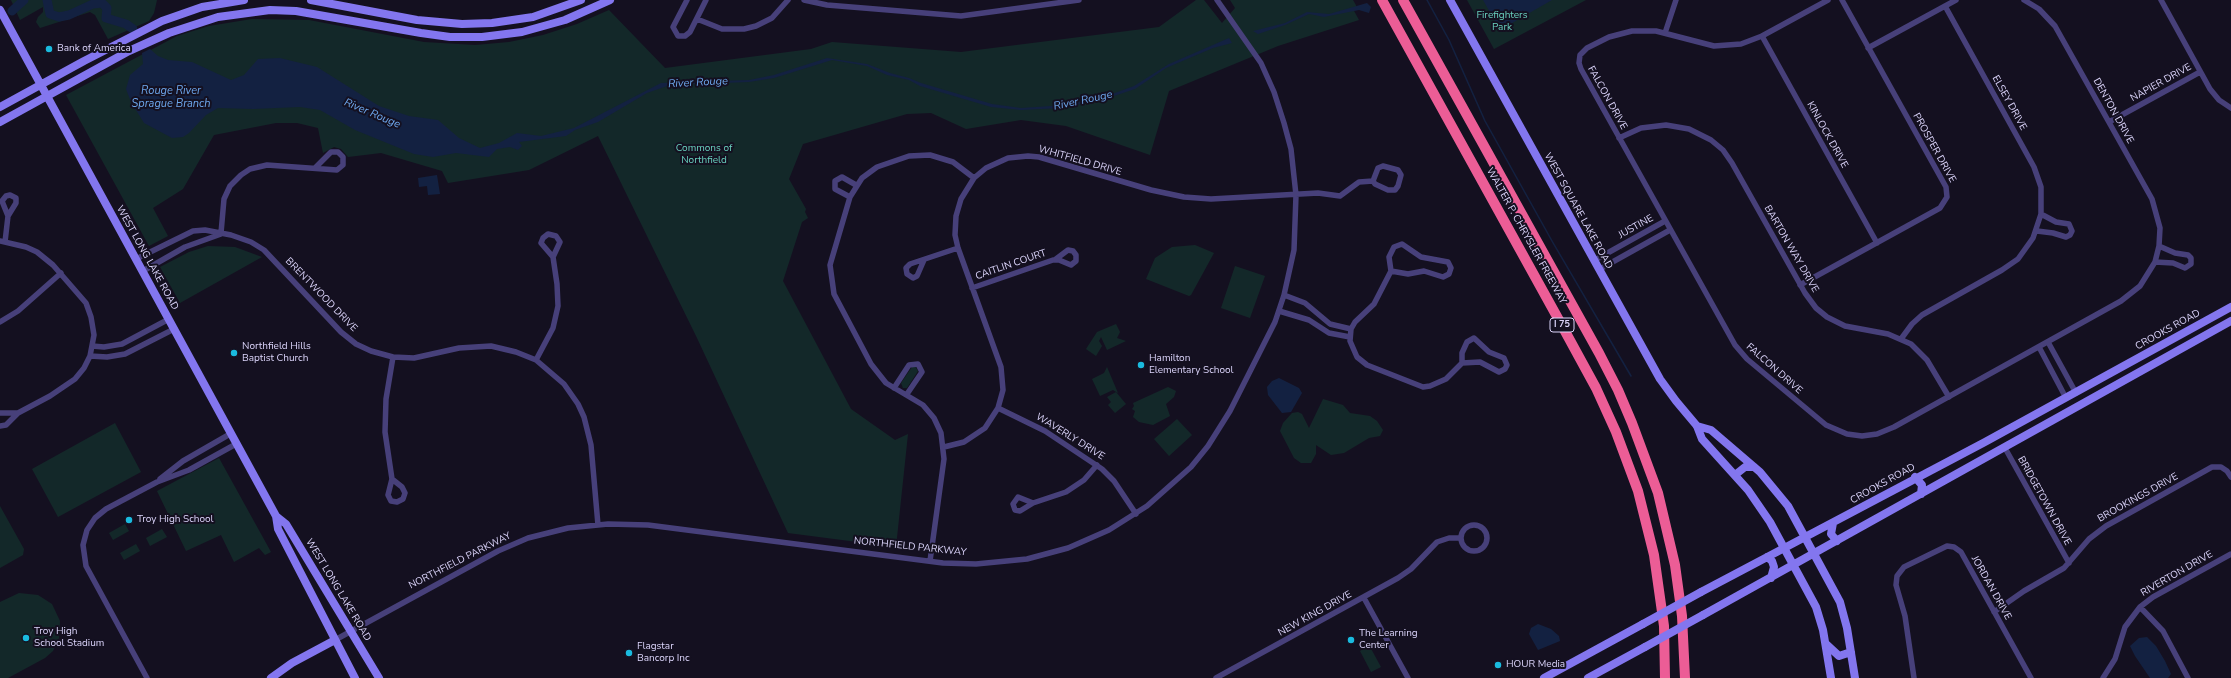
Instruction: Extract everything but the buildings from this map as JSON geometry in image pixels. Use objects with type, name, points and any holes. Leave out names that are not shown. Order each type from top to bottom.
[{"type":"highway","name":"WALTER P. CHRYSLER FREEWAY","points":[[1382,0],[1596,388],[1616,432],[1638,491],[1654,555],[1664,626],[1665,678]]},
{"type":"highway","name":"WALTER P. CHRYSLER FREEWAY","points":[[1403,0],[1599,353],[1632,423],[1658,493],[1675,565],[1682,616],[1686,678]]},
{"type":"main road","points":[[0,107],[111,46],[162,21],[202,7],[244,0]]},
{"type":"main road","points":[[311,0],[323,1],[417,20],[462,24],[492,23],[534,17],[581,0]]},
{"type":"main road","points":[[0,122],[47,98],[130,51],[169,33],[218,17],[270,10],[321,14],[450,37],[482,37],[522,32],[565,20],[610,0]]},
{"type":"main road","name":"WEST SQUARE LAKE ROAD","points":[[1450,1],[1666,387],[1697,426],[1702,439],[1759,504],[1784,548],[1816,608],[1825,643],[1831,678]]},
{"type":"main road","name":"WEST LONG LAKE ROAD","points":[[0,10],[276,516],[278,529],[297,568],[355,678]]},
{"type":"main road","points":[[128,38],[125,44],[130,51]]},
{"type":"main road","points":[[111,46],[116,54],[114,60]]},
{"type":"main road","points":[[1588,678],[1794,566],[2231,321],[2227,313],[2230,307]]},
{"type":"main road","name":"CROOKS ROAD","points":[[1544,678],[1915,477],[2076,393],[2230,307]]},
{"type":"main road","points":[[2076,393],[2078,398],[2077,406]]},
{"type":"main road","name":"WEST SQUARE LAKE ROAD","points":[[1697,426],[1711,430],[1754,467],[1783,498],[1840,602],[1855,678]]},
{"type":"main road","points":[[1999,434],[1998,442],[2003,448]]},
{"type":"main road","points":[[1735,475],[1745,467],[1754,467]]},
{"type":"main road","points":[[1915,477],[1922,485],[1921,494]]},
{"type":"main road","name":"WEST LONG LAKE ROAD","points":[[276,516],[286,524],[378,678]]},
{"type":"main road","points":[[1832,523],[1831,534],[1837,541]]},
{"type":"main road","points":[[1767,557],[1772,561],[1774,567],[1771,578]]},
{"type":"main road","points":[[297,568],[303,564],[310,565]]},
{"type":"main road","name":"NORTHFIELD PARKWAY","points":[[271,678],[292,663],[335,640]]},
{"type":"main road","points":[[1825,643],[1839,656],[1851,652]]},
{"type":"street","points":[[688,0],[674,24],[675,31],[678,36],[688,34],[697,20],[706,0]]},
{"type":"street","points":[[697,20],[718,28],[744,30],[772,18],[788,0]]},
{"type":"street","points":[[804,0],[828,5],[962,16],[1047,2],[1079,0]]},
{"type":"street","name":"NORTHFIELD PARKWAY","points":[[335,640],[498,550],[546,533],[598,525],[659,526],[930,561],[976,564],[1039,557],[1090,540],[1136,514],[1180,477],[1208,446],[1248,379],[1270,334],[1284,295],[1294,250],[1296,195],[1289,141],[1270,82],[1252,47],[1217,0]]},
{"type":"street","points":[[1676,0],[1665,33],[1714,46],[1741,44],[1762,36],[1828,0]]},
{"type":"street","name":"PROSPER DRIVE","points":[[1800,285],[1940,208],[1946,201],[1947,191],[1842,0]]},
{"type":"street","points":[[1868,48],[1956,0]]},
{"type":"street","name":"DENTON DRIVE","points":[[2024,0],[2039,10],[2055,26],[2155,206],[2160,228],[2159,246],[2155,262],[2144,281],[2131,295],[2048,342]]},
{"type":"street","points":[[2161,0],[2212,92],[2231,108]]},
{"type":"street","points":[[321,14],[323,1]]},
{"type":"street","name":"ELSEY DRIVE","points":[[1901,339],[1912,324],[1922,315],[2014,263],[2030,245],[2037,231],[2041,214],[2041,187],[2034,167],[1945,6]]},
{"type":"street","name":"FALCON DRIVE","points":[[1665,33],[1640,30],[1617,34],[1587,48],[1582,53],[1579,60],[1580,69],[1735,346],[1747,359],[1826,425],[1839,431],[1855,435],[1877,434],[1894,427],[2048,342]]},
{"type":"street","name":"KINLOCK DRIVE","points":[[1762,36],[1876,243]]},
{"type":"street","name":"NAPIER DRIVE","points":[[2109,122],[2200,72]]},
{"type":"street","name":"BARTON WAY DRIVE","points":[[1619,138],[1641,128],[1666,125],[1689,129],[1711,140],[1732,163],[1800,285],[1816,308],[1839,324],[1901,339],[1924,355],[1949,397]]},
{"type":"street","points":[[143,271],[185,247],[221,233],[224,199],[230,186],[241,175],[250,169],[267,165],[316,167],[337,170],[343,165],[343,156],[338,152],[331,152],[316,167]]},
{"type":"street","points":[[930,561],[944,447],[941,433],[931,414],[922,404],[907,394],[894,388],[880,377],[871,364],[837,300],[831,282],[829,269],[832,252],[850,197],[856,185],[867,174],[883,164],[919,154],[947,159],[958,165],[974,178]]},
{"type":"street","name":"WHITFIELD DRIVE","points":[[944,447],[957,445],[975,436],[990,422],[998,408],[1003,390],[1001,367],[958,248],[955,228],[957,210],[964,191],[974,178],[999,161],[1028,156],[1047,159],[1151,190],[1179,196],[1211,199],[1318,193],[1340,196],[1359,182],[1373,180]]},
{"type":"street","points":[[1383,166],[1398,170],[1402,175],[1398,186],[1392,191],[1379,186],[1373,180],[1378,168],[1383,166]]},
{"type":"street","points":[[850,197],[835,189],[835,181],[842,177],[856,185]]},
{"type":"street","points":[[2037,231],[2053,232],[2066,237],[2070,235],[2072,231],[2069,224],[2058,222],[2041,214]]},
{"type":"street","points":[[0,426],[6,425],[18,413],[70,383],[80,374],[90,356],[93,328],[89,310],[82,297],[61,273],[37,252],[26,247],[3,242],[8,216]]},
{"type":"street","name":"JUSTINE","points":[[1595,260],[1665,221]]},
{"type":"street","name":"BRENTWOOD DRIVE","points":[[136,259],[193,231],[205,230],[242,238],[264,250],[346,336],[370,351],[393,357],[414,358],[459,348],[485,346],[510,350],[536,360],[564,384],[574,397],[584,417],[591,445],[598,525]]},
{"type":"street","name":"JUSTINE","points":[[1600,269],[1670,230]]},
{"type":"street","points":[[1390,272],[1408,274],[1424,271],[1443,277],[1449,274],[1451,268],[1448,262],[1421,257],[1405,245],[1399,244],[1394,247],[1389,257],[1390,272],[1373,306],[1355,322],[1350,333],[1354,351],[1362,361],[1417,386],[1426,387],[1451,375],[1462,363],[1462,353],[1467,342],[1474,338],[1489,352],[1504,358],[1507,365],[1506,369],[1499,372],[1480,362],[1462,363]]},
{"type":"street","points":[[2155,262],[2173,263],[2185,268],[2191,264],[2191,258],[2188,255],[2175,253],[2159,246]]},
{"type":"street","points":[[924,260],[958,248]]},
{"type":"street","points":[[536,360],[553,328],[557,312],[558,294],[553,257]]},
{"type":"street","name":"CAITLIN COURT","points":[[972,288],[1056,259]]},
{"type":"street","points":[[0,322],[22,308],[61,273]]},
{"type":"street","points":[[1284,295],[1304,303],[1330,324],[1350,333]]},
{"type":"street","points":[[1279,311],[1309,320],[1329,333],[1350,333]]},
{"type":"street","points":[[92,346],[104,347],[122,344],[169,319]]},
{"type":"street","points":[[90,356],[107,358],[125,354],[174,329]]},
{"type":"street","points":[[2048,342],[2076,393]]},
{"type":"street","points":[[2039,347],[2066,398]]},
{"type":"street","points":[[392,479],[387,451],[385,422],[393,357]]},
{"type":"street","points":[[894,388],[909,365],[918,364],[922,372],[907,394]]},
{"type":"street","name":"WAVERLY DRIVE","points":[[998,408],[1040,428],[1097,465],[1108,474],[1136,514]]},
{"type":"street","points":[[0,413],[18,413]]},
{"type":"street","points":[[157,482],[183,461],[230,434]]},
{"type":"street","points":[[147,678],[86,566],[83,544],[87,530],[100,513],[157,482],[189,470],[236,444]]},
{"type":"street","name":"BRIDGETOWN DRIVE","points":[[2003,448],[2069,563]]},
{"type":"street","points":[[1033,503],[1056,496],[1076,487],[1097,465]]},
{"type":"street","name":"BROOKINGS DRIVE","points":[[1994,612],[2069,563],[2089,539],[2103,528],[2212,467],[2221,466],[2228,471],[2231,477]]},
{"type":"street","points":[[1476,526],[1483,529],[1487,538],[1484,547],[1475,551],[1465,547],[1461,538],[1464,531],[1476,526]]},
{"type":"street","points":[[1364,598],[1407,572],[1437,542],[1449,538],[1461,538]]},
{"type":"street","name":"JORDAN DRIVE","points":[[1914,678],[1905,616],[1896,585],[1896,576],[1902,569],[1945,546],[1952,546],[1961,552],[2031,678]]},
{"type":"street","name":"RIVERTON DRIVE","points":[[2103,678],[2116,659],[2125,626],[2140,607],[2153,597],[2231,554]]},
{"type":"street","name":"NEW KING DRIVE","points":[[1216,678],[1364,598],[1408,678]]},
{"type":"street","points":[[2140,607],[2163,632],[2188,678]]},
{"type":"green space","points":[[11,0],[157,0],[154,13],[149,21],[108,39],[95,15],[90,12],[40,28],[36,22],[38,17],[43,12],[43,7],[20,20]]},
{"type":"green space","name":"Commons of Northfield","points":[[1196,0],[1204,0],[1222,23],[1235,8],[1230,0],[1353,0],[1357,7],[1353,9],[1359,20],[1278,46],[1169,91],[1150,155],[1066,126],[1021,120],[966,129],[931,113],[907,114],[803,144],[789,179],[806,209],[805,212],[808,218],[802,222],[783,281],[851,409],[895,440],[908,434],[896,547],[788,533],[697,338],[598,136],[529,170],[448,183],[442,171],[381,153],[348,157],[341,149],[334,147],[323,153],[318,128],[297,123],[276,123],[214,135],[183,189],[153,208],[168,236],[149,246],[66,95],[177,36],[209,26],[252,19],[309,20],[424,42],[475,45],[509,42],[543,35],[577,24],[609,10],[665,68],[811,49],[832,42],[961,52],[1159,27]]},
{"type":"green space","name":"Firefighters Park","points":[[1467,0],[1586,0],[1494,49]]},
{"type":"green space","points":[[1195,245],[1214,253],[1191,295],[1189,296],[1146,279],[1155,258],[1172,247]]},
{"type":"green space","points":[[208,246],[235,247],[262,257],[180,303],[160,267],[189,252]]},
{"type":"green space","points":[[1235,266],[1265,276],[1250,318],[1221,308]]},
{"type":"green space","points":[[1116,324],[1120,332],[1117,338],[1126,341],[1107,350],[1101,337],[1099,341],[1102,346],[1096,356],[1086,349],[1097,332]]},
{"type":"green space","points":[[915,366],[918,371],[907,388],[903,388],[901,383],[912,367]]},
{"type":"green space","points":[[1107,367],[1118,393],[1113,390],[1100,396],[1092,379],[1104,373]]},
{"type":"green space","points":[[1168,387],[1176,391],[1174,397],[1166,404],[1170,416],[1153,425],[1139,422],[1133,417],[1135,411],[1132,409],[1134,406],[1133,403]]},
{"type":"green space","points":[[1116,392],[1126,404],[1115,413],[1108,405],[1111,402],[1107,397]]},
{"type":"green space","points":[[1323,399],[1343,405],[1350,413],[1370,416],[1377,421],[1383,430],[1380,436],[1369,438],[1344,453],[1331,455],[1316,445],[1316,454],[1311,463],[1301,463],[1294,458],[1280,431],[1283,423],[1292,413],[1298,412],[1302,414],[1309,428]]},
{"type":"green space","points":[[1177,419],[1192,435],[1169,456],[1154,439]]},
{"type":"green space","points":[[115,423],[141,472],[58,517],[32,469]]},
{"type":"green space","points":[[219,458],[271,552],[265,555],[259,548],[234,562],[221,535],[186,551],[157,491]]},
{"type":"green space","points":[[0,506],[24,549],[23,555],[0,568]]},
{"type":"green space","points":[[125,524],[129,531],[113,540],[109,533]]},
{"type":"green space","points":[[162,529],[167,537],[150,546],[146,538]]},
{"type":"green space","points":[[136,544],[140,551],[124,560],[120,553]]},
{"type":"green space","name":"Troy High School Stadium","points":[[19,593],[38,595],[52,604],[60,621],[59,638],[53,651],[45,658],[8,678],[0,678],[0,602]]},
{"type":"green space","points":[[1369,645],[1381,667],[1371,672],[1360,651]]},
{"type":"water","points":[[1483,0],[1552,0],[1500,30]]},
{"type":"water","points":[[1367,3],[1371,7],[1369,13],[1359,10],[1324,17],[1309,14],[1285,25],[1258,34],[1253,31],[1285,23],[1307,12],[1329,14]]},
{"type":"water","name":"Rouge River Sprague Branch","points":[[1229,38],[1232,43],[1213,48],[1166,68],[1135,89],[1105,99],[1061,108],[1021,110],[991,107],[920,86],[909,80],[887,75],[867,66],[832,60],[774,78],[749,82],[670,85],[647,93],[598,122],[575,130],[566,136],[519,142],[522,146],[518,150],[510,147],[497,149],[489,157],[456,153],[433,157],[414,154],[355,130],[320,110],[300,107],[253,109],[218,108],[206,115],[189,133],[183,137],[172,138],[144,123],[131,102],[126,89],[130,75],[143,64],[142,53],[150,49],[158,56],[168,60],[192,62],[231,80],[244,75],[258,59],[280,58],[317,67],[379,106],[409,116],[438,120],[459,138],[480,148],[499,143],[517,133],[541,136],[574,128],[661,83],[749,80],[774,75],[827,58],[867,64],[921,83],[992,104],[1021,108],[1066,105],[1104,97],[1134,86],[1169,64]]},
{"type":"water","points":[[437,175],[440,194],[428,195],[427,186],[419,187],[418,178]]},
{"type":"water","points":[[1279,378],[1299,388],[1302,393],[1291,412],[1282,413],[1268,395],[1267,387],[1272,381]]},
{"type":"water","points":[[1538,624],[1551,629],[1559,636],[1560,641],[1538,650],[1529,634],[1531,628]]},
{"type":"water","points":[[2147,637],[2156,646],[2165,661],[2171,674],[2168,678],[2150,678],[2135,656],[2130,646],[2139,638]]},
{"type":"waterway","name":"River Rouge","points":[[12,11],[24,0]]},
{"type":"waterway","name":"River Rouge","points":[[47,0],[50,14],[59,17],[69,15],[93,4],[102,3],[107,8],[106,18],[126,24],[133,29]]},
{"type":"waterway","points":[[1427,0],[1449,40],[1485,121],[1552,241],[1631,376]]},
{"type":"place","name":"Bank of America","points":[[49,49]]},
{"type":"place","name":"Northfield Hills Baptist Church","points":[[234,353]]},
{"type":"place","name":"Hamilton Elementary School","points":[[1141,365]]},
{"type":"place","name":"Troy High School","points":[[129,520]]},
{"type":"place","name":"Troy High School Stadium","points":[[26,638]]},
{"type":"place","name":"The Learning Center","points":[[1351,640]]},
{"type":"place","name":"Flagstar Bancorp Inc","points":[[629,653]]},
{"type":"place","name":"HOUR Media","points":[[1498,665]]}]
